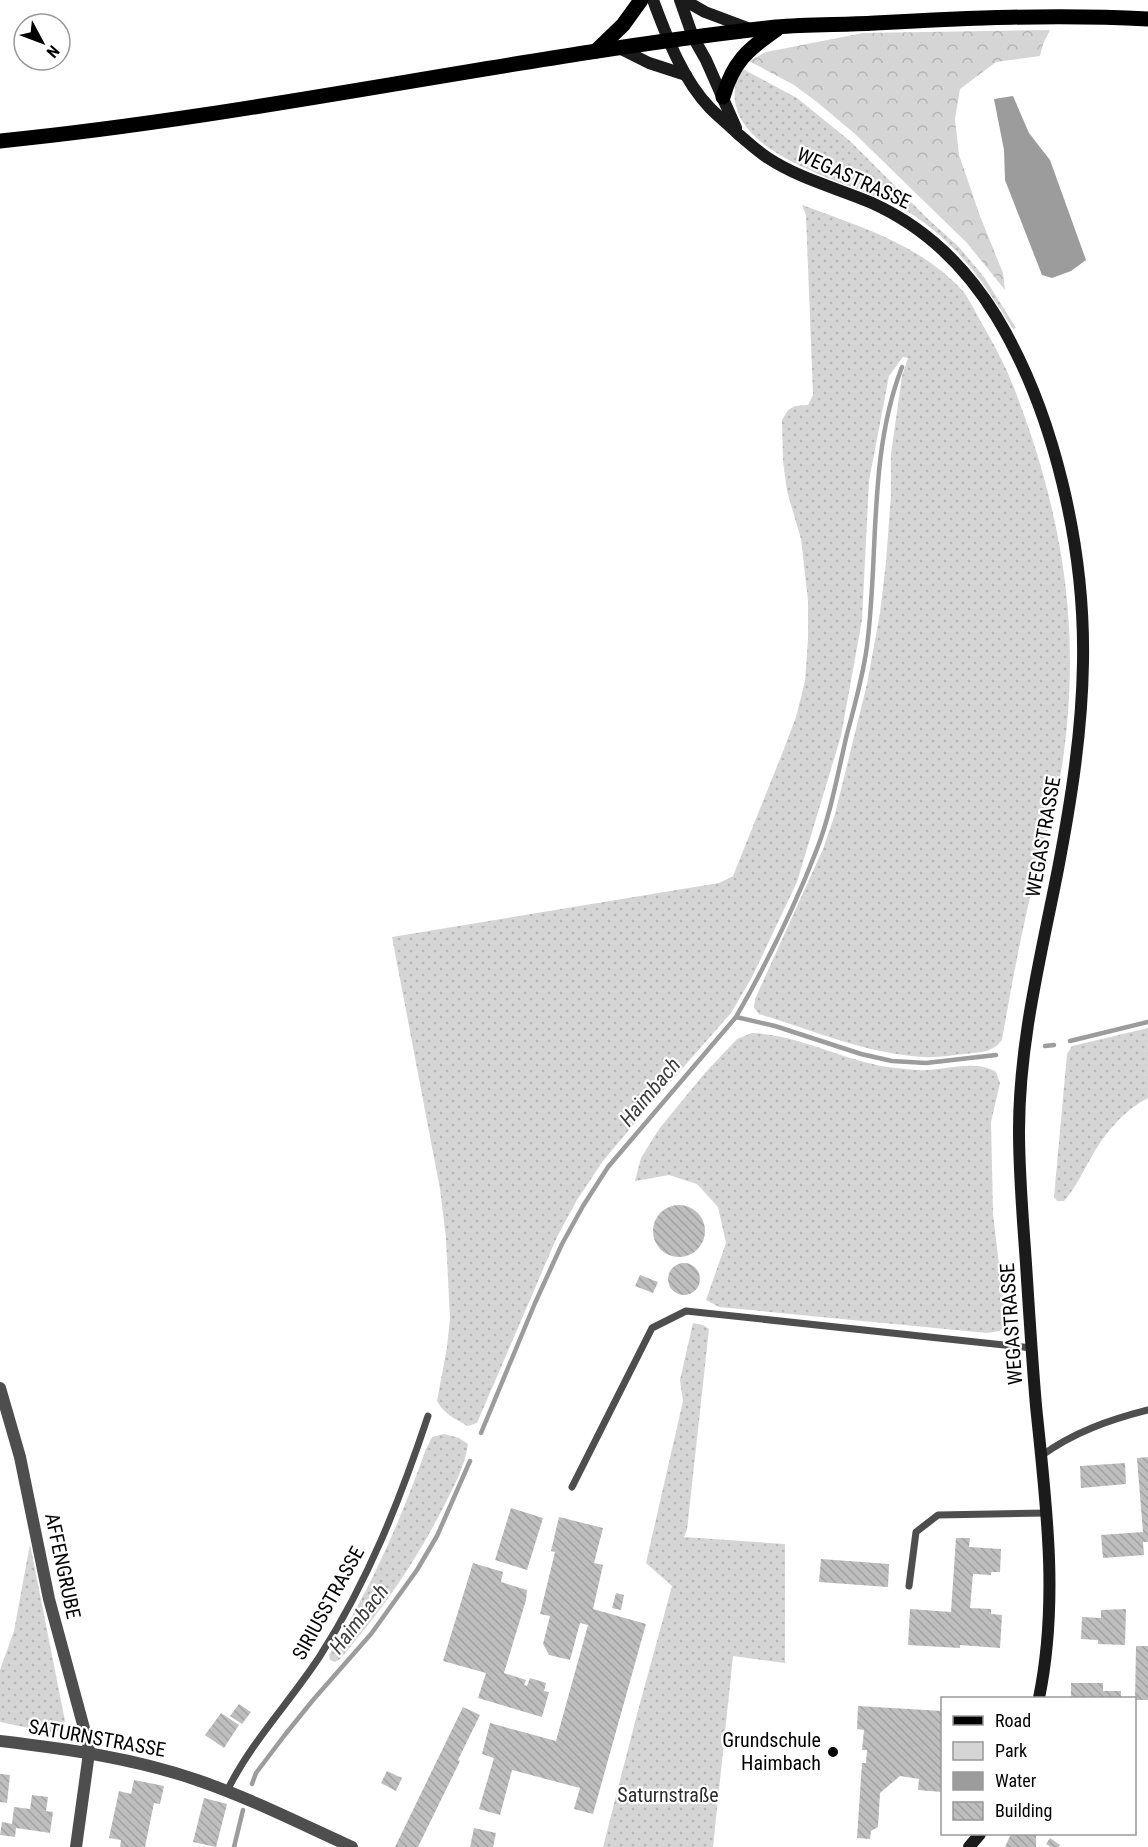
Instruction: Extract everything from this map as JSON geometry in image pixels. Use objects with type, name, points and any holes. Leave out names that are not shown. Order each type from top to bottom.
[{"type":"main road","points":[[597,51],[623,25],[641,0]]},
{"type":"main road","name":"WEGASTRASSE","points":[[653,0],[669,41],[686,75],[708,106],[753,147],[781,166],[810,180],[874,204],[902,219],[939,246],[976,286],[994,313],[1035,396],[1050,440],[1075,545],[1083,625],[1078,752],[1022,1064],[1019,1136],[1032,1348],[1046,1513],[1050,1604],[1045,1669],[1039,1697]]},
{"type":"main road","points":[[682,0],[705,12],[754,30]]},
{"type":"main road","name":"WEGASTRASSE","points":[[682,0],[693,37],[738,133]]},
{"type":"main road","points":[[0,141],[66,135],[199,117],[597,51],[780,27],[984,17],[1148,19]]},
{"type":"main road","points":[[723,98],[728,80],[737,62],[756,43],[780,27]]},
{"type":"main road","points":[[619,48],[650,63],[686,75]]},
{"type":"main road","points":[[969,1847],[978,1835]]},
{"type":"street","name":"AFFENGRUBE","points":[[0,1388],[20,1458],[49,1599],[89,1753]]},
{"type":"street","name":"SATURNSTRASSE","points":[[0,1742],[89,1753],[166,1770],[227,1791],[352,1847]]},
{"type":"street","points":[[76,1847],[89,1753]]},
{"type":"lane","points":[[572,1487],[652,1328],[686,1311],[1032,1348]]},
{"type":"lane","points":[[1041,1456],[1092,1427],[1148,1410]]},
{"type":"lane","name":"SIRIUSSTRASSE","points":[[227,1791],[240,1768],[318,1659],[342,1620],[387,1529],[428,1416]]},
{"type":"lane","points":[[909,1586],[915,1532],[938,1515],[1046,1513]]},
{"type":"green space","points":[[1050,30],[1040,56],[996,62],[960,89],[955,119],[959,155],[1003,273],[1005,290],[967,243],[855,134],[794,85],[749,61],[766,52],[863,33]]},
{"type":"green space","points":[[741,68],[797,98],[850,141],[959,247],[984,277],[1016,328],[1013,329],[985,286],[963,259],[920,220],[888,202],[801,166],[776,152],[755,136],[740,117],[735,94]]},
{"type":"green space","points":[[802,205],[866,229],[908,248],[945,274],[964,293],[997,351],[1014,388],[1044,478],[1055,522],[1068,612],[1069,704],[1062,767],[1023,931],[1002,1040],[990,1050],[981,1052],[934,1057],[902,1055],[840,1040],[759,1014],[754,1008],[755,999],[823,849],[835,814],[867,684],[880,613],[886,562],[891,495],[891,454],[902,376],[908,358],[903,357],[889,376],[869,481],[862,620],[841,736],[797,882],[752,977],[731,1013],[603,1161],[577,1200],[557,1237],[477,1423],[468,1426],[446,1413],[437,1401],[450,1319],[446,1238],[440,1189],[392,937],[719,883],[733,876],[796,717],[805,681],[808,600],[801,539],[787,491],[783,461],[782,420],[788,410],[795,406],[808,405],[813,395],[806,215]]},
{"type":"green space","points":[[1148,1028],[1148,1098],[1130,1109],[1115,1124],[1096,1149],[1068,1196],[1064,1201],[1057,1201],[1054,1197],[1067,1054],[1072,1046]]},
{"type":"green space","points":[[752,1033],[789,1039],[860,1061],[896,1068],[920,1070],[980,1066],[996,1072],[1000,1083],[991,1122],[993,1214],[1006,1323],[1000,1331],[987,1333],[719,1307],[706,1300],[726,1243],[718,1207],[697,1184],[669,1175],[635,1181],[641,1158],[659,1129],[704,1074],[737,1039]]},
{"type":"green space","name":"Saturnstraße","points":[[693,1323],[709,1329],[687,1530],[684,1537],[785,1544],[785,1663],[733,1656],[713,1847],[603,1847],[672,1586],[646,1563],[683,1401],[680,1380]]},
{"type":"green space","points":[[444,1434],[459,1438],[468,1444],[451,1493],[420,1549],[370,1623],[340,1659],[335,1662],[330,1660],[329,1655],[358,1606],[383,1555],[432,1437]]},
{"type":"green space","points":[[30,1544],[65,1721],[61,1730],[52,1733],[0,1722],[0,1670],[14,1631]]},
{"type":"water","points":[[1013,96],[1029,133],[1050,160],[1086,260],[1071,271],[1052,278],[1042,275],[1005,180],[1004,150],[994,99]]},
{"type":"building","points":[[679,1205],[689,1207],[697,1213],[703,1221],[705,1231],[703,1241],[697,1249],[689,1255],[679,1257],[669,1255],[661,1249],[655,1241],[653,1231],[655,1221],[661,1213],[669,1207]]},
{"type":"building","points":[[684,1263],[695,1268],[700,1279],[695,1290],[684,1295],[673,1290],[668,1279],[673,1268]]},
{"type":"building","points":[[640,1275],[658,1282],[653,1293],[635,1286]]},
{"type":"building","points":[[1148,1457],[1148,1542],[1143,1542],[1144,1555],[1103,1558],[1101,1535],[1143,1532],[1137,1458]]},
{"type":"building","points":[[1125,1463],[1126,1484],[1081,1488],[1080,1466]]},
{"type":"building","points":[[511,1508],[543,1518],[527,1570],[495,1560]]},
{"type":"building","points":[[559,1517],[603,1528],[594,1563],[603,1565],[593,1609],[646,1624],[593,1814],[574,1809],[580,1788],[512,1770],[500,1815],[479,1809],[494,1758],[482,1754],[490,1723],[556,1741],[588,1625],[580,1623],[570,1660],[549,1655],[543,1644],[550,1616],[540,1614],[555,1552],[551,1551]]},
{"type":"building","points":[[956,1538],[970,1538],[969,1547],[1001,1549],[1000,1572],[991,1572],[991,1575],[973,1574],[970,1608],[991,1609],[991,1614],[1002,1615],[1000,1648],[908,1645],[910,1609],[951,1612]]},
{"type":"building","points":[[821,1559],[889,1564],[888,1587],[819,1582]]},
{"type":"building","points":[[473,1563],[503,1572],[501,1582],[527,1590],[504,1673],[526,1680],[524,1685],[527,1686],[530,1678],[546,1683],[544,1691],[549,1692],[542,1717],[478,1698],[486,1673],[443,1661]]},
{"type":"building","points":[[616,1593],[624,1595],[621,1610],[612,1608]]},
{"type":"building","points":[[1126,1609],[1125,1645],[1098,1644],[1098,1640],[1081,1639],[1082,1617],[1101,1618],[1101,1610]]},
{"type":"building","points":[[1136,1646],[1148,1646],[1148,1700],[1136,1700]]},
{"type":"building","points":[[1071,1683],[1103,1683],[1103,1691],[1121,1691],[1121,1697],[1071,1697]]},
{"type":"building","points":[[239,1704],[251,1712],[242,1724],[230,1716]]},
{"type":"building","points":[[858,1706],[941,1711],[941,1792],[918,1790],[919,1779],[900,1776],[880,1793],[878,1827],[871,1831],[870,1839],[857,1838],[862,1763],[866,1763],[867,1750],[862,1750],[864,1730],[857,1729]]},
{"type":"building","points":[[463,1707],[480,1715],[458,1760],[460,1761],[418,1847],[395,1847]]},
{"type":"building","points":[[221,1713],[239,1725],[224,1748],[205,1735]]},
{"type":"building","points":[[387,1771],[402,1778],[396,1791],[381,1783]]},
{"type":"building","points":[[0,1774],[10,1775],[7,1803],[0,1802]]},
{"type":"building","points":[[134,1780],[164,1786],[160,1804],[154,1803],[145,1847],[120,1847],[121,1840],[109,1838],[119,1791],[131,1794]]},
{"type":"building","points":[[680,1791],[686,1792],[685,1798],[679,1797]]},
{"type":"building","points":[[32,1795],[48,1797],[46,1811],[53,1812],[50,1833],[16,1828],[15,1837],[0,1835],[2,1822],[12,1824],[14,1807],[30,1809]]},
{"type":"building","points":[[204,1798],[227,1804],[216,1847],[193,1842]]},
{"type":"building","points":[[474,1828],[496,1833],[493,1847],[470,1847]]},
{"type":"building","points":[[1011,1835],[1036,1835],[1036,1847],[1005,1847]]},
{"type":"building","points":[[1050,1838],[1060,1845],[1059,1847],[1046,1844]]},
{"type":"waterway","points":[[736,1017],[790,913],[817,849],[830,807],[865,657],[871,611],[879,469],[891,400],[902,367]]},
{"type":"waterway","name":"Haimbach","points":[[481,1433],[535,1303],[562,1244],[583,1206],[608,1167],[736,1017],[775,1026],[861,1054],[892,1061],[926,1063],[996,1055]]},
{"type":"waterway","name":"Haimbach","points":[[1070,1041],[1148,1022]]},
{"type":"waterway","name":"Haimbach","points":[[1045,1046],[1054,1045]]},
{"type":"waterway","name":"Haimbach","points":[[252,1784],[256,1773],[284,1736],[371,1634],[417,1570],[437,1536],[470,1461]]},
{"type":"waterway","name":"Haimbach","points":[[234,1847],[243,1810]]},
{"type":"place","name":"Grundschule Haimbach","points":[[833,1752]]}]
